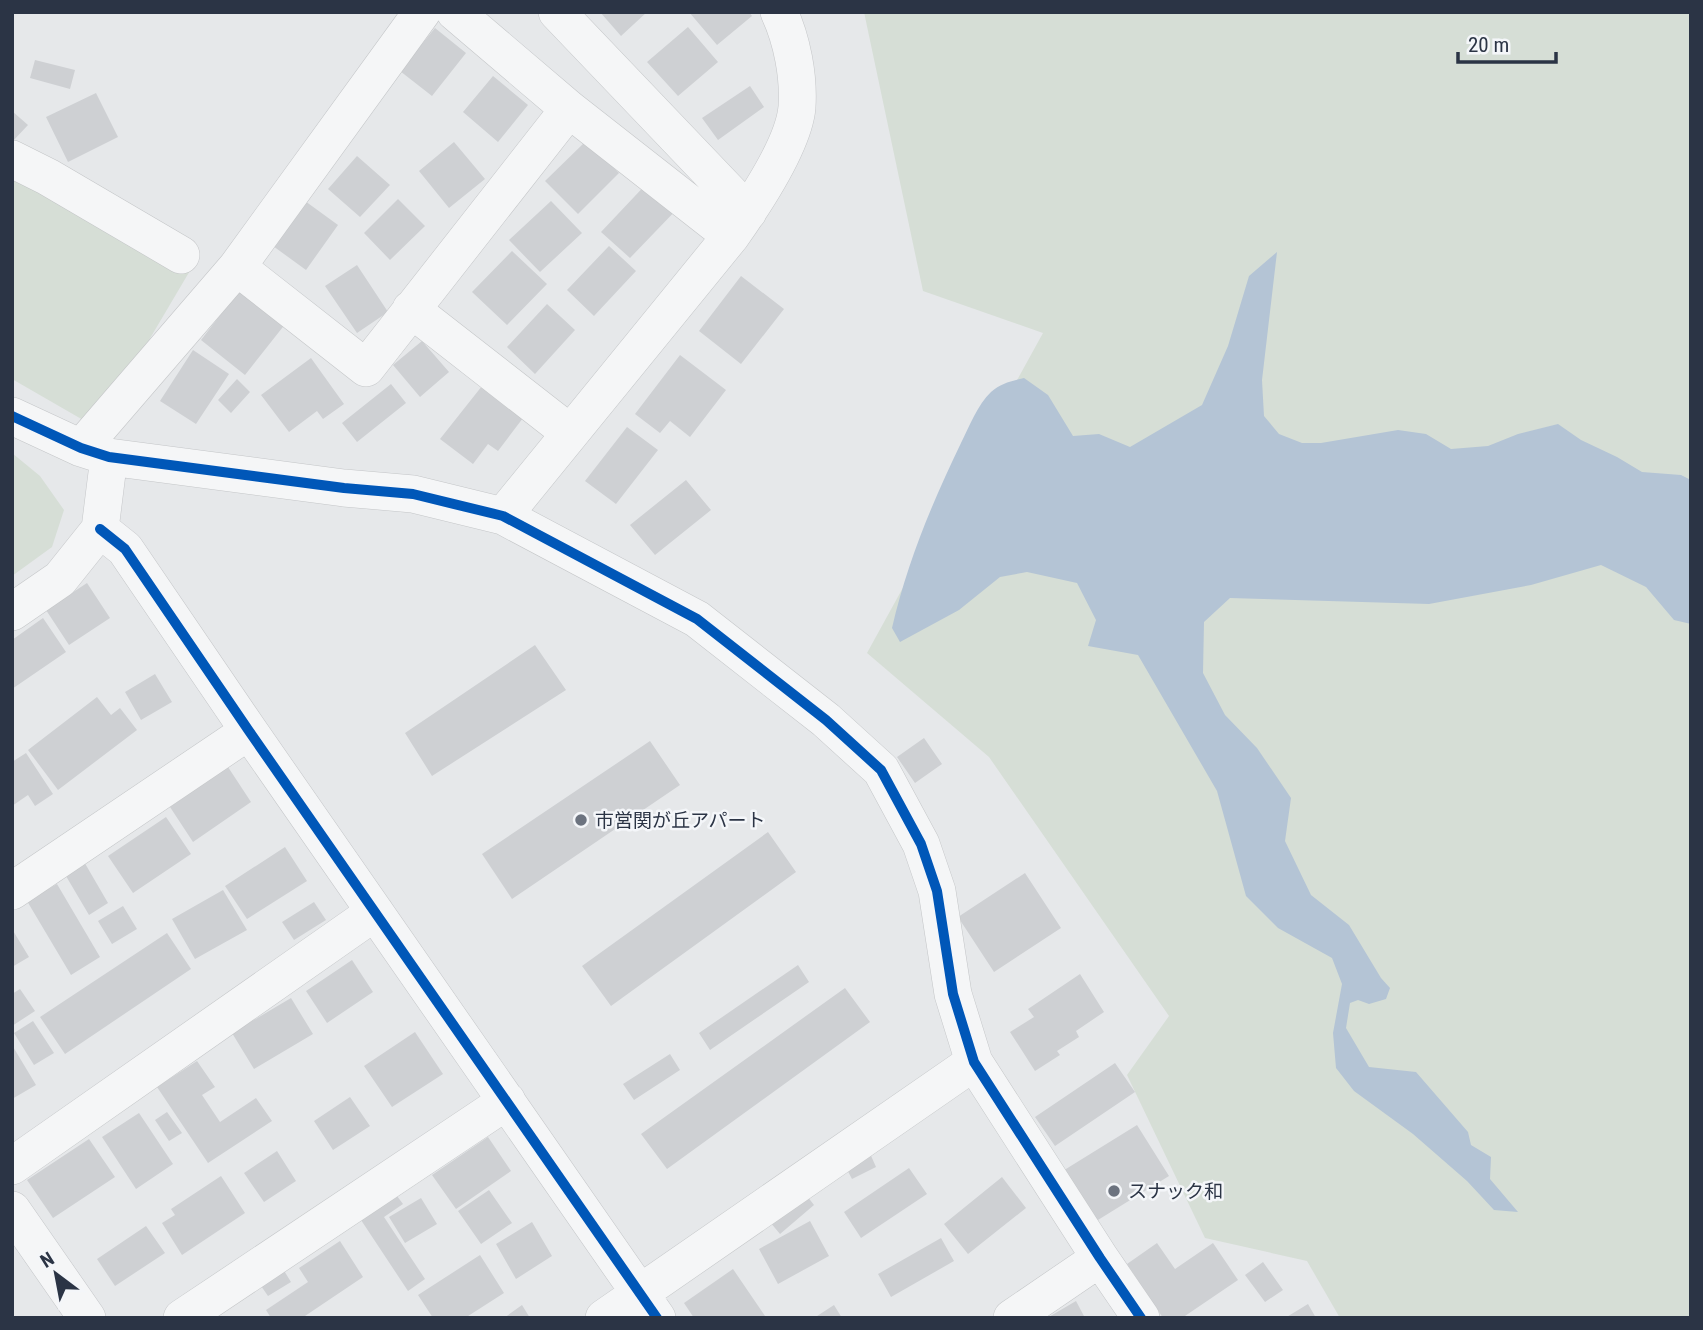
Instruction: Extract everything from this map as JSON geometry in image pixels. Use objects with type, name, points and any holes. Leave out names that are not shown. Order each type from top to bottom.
[{"type":"street","points":[[12,612],[60,579],[100,529],[95,453],[237,267],[422,12]]},
{"type":"street","points":[[455,12],[569,110],[740,224]]},
{"type":"street","points":[[557,12],[740,224]]},
{"type":"street","points":[[503,516],[740,224],[789,138],[797,108],[795,65],[786,27],[779,12]]},
{"type":"street","points":[[237,267],[366,368],[569,110]]},
{"type":"street","points":[[12,159],[48,177],[181,255]]},
{"type":"street","points":[[411,309],[570,433]]},
{"type":"street","points":[[12,416],[95,453],[344,488],[413,494],[503,516],[697,619],[826,720],[881,770],[921,844],[937,891],[953,995],[974,1062],[1141,1318]]},
{"type":"street","points":[[100,529],[125,549],[649,1305]]},
{"type":"street","points":[[12,891],[249,731]]},
{"type":"street","points":[[12,1166],[375,912]]},
{"type":"street","points":[[604,1318],[649,1305],[974,1062]]},
{"type":"street","points":[[182,1318],[507,1101]]},
{"type":"street","points":[[12,1210],[88,1318]]},
{"type":"street","points":[[1012,1318],[1100,1258]]},
{"type":"shaded area","points":[[864,12],[1691,12],[1691,1318],[1340,1318],[1307,1261],[1205,1238],[1127,1075],[1169,1016],[989,757],[867,653],[1043,333],[923,291]]},
{"type":"shaded area","points":[[12,165],[191,269],[97,428],[12,379]]},
{"type":"shaded area","points":[[12,453],[40,476],[64,510],[52,547],[12,576]]},
{"type":"water","points":[[1277,252],[1262,380],[1264,416],[1279,434],[1302,443],[1321,443],[1398,430],[1426,434],[1451,449],[1488,446],[1518,434],[1558,424],[1581,440],[1642,472],[1681,475],[1691,480],[1691,624],[1674,620],[1646,587],[1601,565],[1531,585],[1429,604],[1230,598],[1204,622],[1203,673],[1225,715],[1257,748],[1291,798],[1285,841],[1311,895],[1349,925],[1390,988],[1386,999],[1369,1004],[1358,1000],[1350,1003],[1346,1028],[1369,1067],[1416,1072],[1468,1132],[1471,1145],[1491,1157],[1490,1179],[1518,1212],[1494,1210],[1467,1181],[1413,1134],[1354,1091],[1336,1068],[1333,1033],[1342,984],[1332,958],[1278,928],[1246,896],[1217,791],[1138,655],[1088,646],[1096,620],[1077,583],[1027,572],[1000,577],[959,610],[900,642],[892,628],[905,580],[930,511],[974,416],[991,392],[1002,384],[1024,378],[1048,395],[1073,436],[1099,434],[1130,447],[1202,405],[1228,346],[1249,276]]},
{"type":"building","points":[[600,12],[647,12],[621,36]]},
{"type":"building","points":[[689,12],[749,12],[752,16],[717,45]]},
{"type":"building","points":[[688,27],[718,62],[678,96],[647,62]]},
{"type":"building","points":[[435,28],[466,53],[432,96],[400,71]]},
{"type":"building","points":[[35,60],[75,70],[70,89],[30,78]]},
{"type":"building","points":[[493,76],[528,105],[498,142],[463,112]]},
{"type":"building","points":[[750,86],[764,107],[718,140],[702,118]]},
{"type":"building","points":[[96,93],[118,137],[68,162],[46,117]]},
{"type":"building","points":[[12,111],[28,125],[12,142]]},
{"type":"building","points":[[586,141],[619,173],[578,214],[545,181]]},
{"type":"building","points":[[454,142],[485,179],[449,208],[419,171]]},
{"type":"building","points":[[357,156],[390,185],[360,217],[328,189]]},
{"type":"building","points":[[651,179],[680,206],[630,258],[601,232]]},
{"type":"building","points":[[398,199],[425,226],[390,260],[364,233]]},
{"type":"building","points":[[305,201],[338,225],[306,270],[273,246]]},
{"type":"building","points":[[551,201],[582,233],[540,272],[509,240]]},
{"type":"building","points":[[609,246],[636,271],[594,316],[567,290]]},
{"type":"building","points":[[512,251],[547,284],[507,325],[472,292]]},
{"type":"building","points":[[357,265],[388,312],[357,333],[325,286]]},
{"type":"building","points":[[741,276],[784,309],[741,364],[699,331]]},
{"type":"building","points":[[245,283],[290,318],[245,375],[201,340]]},
{"type":"building","points":[[547,304],[575,330],[535,374],[507,347]]},
{"type":"building","points":[[422,341],[449,372],[420,397],[393,365]]},
{"type":"building","points":[[193,350],[229,374],[196,424],[160,401]]},
{"type":"building","points":[[680,355],[726,390],[690,437],[670,421],[660,433],[635,414]]},
{"type":"building","points":[[311,358],[344,404],[323,419],[317,411],[289,432],[261,395]]},
{"type":"building","points":[[237,379],[250,392],[231,413],[218,400]]},
{"type":"building","points":[[391,384],[406,403],[357,442],[342,423]]},
{"type":"building","points":[[482,386],[523,418],[498,451],[488,444],[473,464],[440,439]]},
{"type":"building","points":[[627,427],[658,450],[616,504],[585,481]]},
{"type":"building","points":[[686,480],[711,510],[655,555],[630,525]]},
{"type":"building","points":[[87,583],[110,618],[69,645],[46,610]]},
{"type":"building","points":[[43,618],[66,652],[12,689],[12,640]]},
{"type":"building","points":[[535,645],[566,690],[432,776],[405,733]]},
{"type":"building","points":[[155,674],[172,702],[141,720],[125,692]]},
{"type":"building","points":[[97,697],[111,715],[120,708],[137,730],[58,790],[28,750]]},
{"type":"building","points":[[924,738],[942,764],[915,783],[897,757]]},
{"type":"building","name":"市営関が丘アパート","points":[[650,741],[680,785],[512,899],[482,854]]},
{"type":"building","points":[[26,753],[53,794],[35,806],[28,795],[12,806],[12,762]]},
{"type":"building","points":[[228,767],[251,802],[193,842],[170,807]]},
{"type":"building","points":[[166,817],[191,854],[133,893],[108,856]]},
{"type":"building","points":[[768,832],[796,872],[611,1006],[582,966]]},
{"type":"building","points":[[285,847],[307,881],[247,919],[225,886]]},
{"type":"building","points":[[83,860],[108,903],[89,915],[63,871]]},
{"type":"building","points":[[1025,873],[1061,928],[994,972],[958,917]]},
{"type":"building","points":[[57,884],[100,957],[71,975],[27,901]]},
{"type":"building","points":[[223,890],[247,930],[195,959],[172,919]]},
{"type":"building","points":[[314,902],[326,920],[294,940],[282,922]]},
{"type":"building","points":[[123,906],[137,929],[112,944],[98,921]]},
{"type":"building","points":[[12,929],[29,957],[12,967]]},
{"type":"building","points":[[167,933],[191,969],[65,1054],[40,1017]]},
{"type":"building","points":[[352,960],[373,992],[327,1023],[306,991]]},
{"type":"building","points":[[798,965],[809,982],[710,1050],[699,1033]]},
{"type":"building","points":[[1080,974],[1104,1012],[1076,1031],[1079,1037],[1057,1051],[1060,1055],[1035,1071],[1010,1032],[1034,1017],[1028,1009]]},
{"type":"building","points":[[845,988],[870,1022],[667,1169],[641,1134]]},
{"type":"building","points":[[20,989],[35,1011],[12,1026],[12,994]]},
{"type":"building","points":[[291,998],[313,1034],[254,1069],[232,1033]]},
{"type":"building","points":[[33,1021],[54,1053],[34,1065],[14,1033]]},
{"type":"building","points":[[415,1032],[443,1074],[392,1107],[364,1066]]},
{"type":"building","points":[[12,1045],[36,1085],[12,1099]]},
{"type":"building","points":[[670,1054],[680,1070],[634,1100],[623,1084]]},
{"type":"building","points":[[197,1061],[215,1087],[202,1095],[220,1122],[256,1098],[272,1121],[208,1163],[157,1087]]},
{"type":"building","points":[[1115,1063],[1135,1092],[1055,1146],[1035,1117]]},
{"type":"building","points":[[350,1097],[370,1126],[333,1150],[314,1121]]},
{"type":"building","points":[[167,1112],[182,1133],[169,1141],[155,1120]]},
{"type":"building","points":[[139,1113],[173,1164],[136,1189],[102,1137]]},
{"type":"building","points":[[1137,1125],[1169,1176],[1085,1228],[1053,1177]]},
{"type":"building","points":[[488,1137],[511,1171],[456,1209],[432,1175]]},
{"type":"building","points":[[89,1139],[115,1177],[53,1218],[27,1180]]},
{"type":"building","points":[[868,1149],[876,1167],[852,1179],[843,1162]]},
{"type":"building","points":[[277,1151],[296,1181],[264,1202],[244,1173]]},
{"type":"building","points":[[909,1168],[927,1194],[861,1238],[844,1212]]},
{"type":"building","points":[[221,1176],[245,1213],[182,1255],[162,1223],[175,1215],[171,1209]]},
{"type":"building","points":[[1002,1177],[1026,1208],[968,1254],[944,1224]]},
{"type":"building","points":[[489,1190],[512,1223],[481,1244],[458,1211]]},
{"type":"building","points":[[804,1192],[814,1205],[780,1234],[770,1222]]},
{"type":"building","points":[[397,1196],[403,1204],[384,1217],[425,1279],[408,1291],[361,1220]]},
{"type":"building","points":[[421,1198],[437,1224],[405,1243],[389,1217]]},
{"type":"building","points":[[810,1221],[829,1256],[778,1284],[759,1249]]},
{"type":"building","points":[[532,1222],[552,1256],[516,1279],[496,1244]]},
{"type":"building","points":[[146,1226],[165,1253],[115,1286],[97,1259]]},
{"type":"building","points":[[941,1238],[954,1261],[891,1297],[878,1274]]},
{"type":"building","points":[[340,1241],[363,1277],[302,1318],[271,1318],[266,1310],[308,1282],[299,1268]]},
{"type":"building","points":[[1157,1243],[1175,1269],[1213,1243],[1238,1280],[1182,1318],[1163,1318],[1127,1264]]},
{"type":"building","points":[[480,1255],[504,1293],[465,1318],[433,1318],[418,1295]]},
{"type":"building","points":[[1263,1262],[1283,1290],[1265,1302],[1245,1275]]},
{"type":"building","points":[[283,1269],[291,1282],[268,1296],[259,1283]]},
{"type":"building","points":[[733,1269],[765,1316],[694,1318],[684,1303]]},
{"type":"building","points":[[1076,1301],[1085,1318],[1047,1318]]},
{"type":"building","points":[[1308,1304],[1316,1318],[1285,1318]]},
{"type":"building","points":[[522,1305],[530,1318],[504,1318]]},
{"type":"building","points":[[834,1305],[842,1318],[814,1318]]},
{"type":"cycle path","points":[[12,416],[81,448],[109,457],[344,488],[413,494],[503,516],[697,619],[826,720],[881,770],[921,844],[937,891],[953,994],[974,1062],[1141,1318]]},
{"type":"cycle path","points":[[100,529],[125,549],[657,1318]]},
{"type":"place","name":"市営関が丘アパート","points":[[581,820]]},
{"type":"place","name":"スナック和","points":[[1114,1191]]}]
